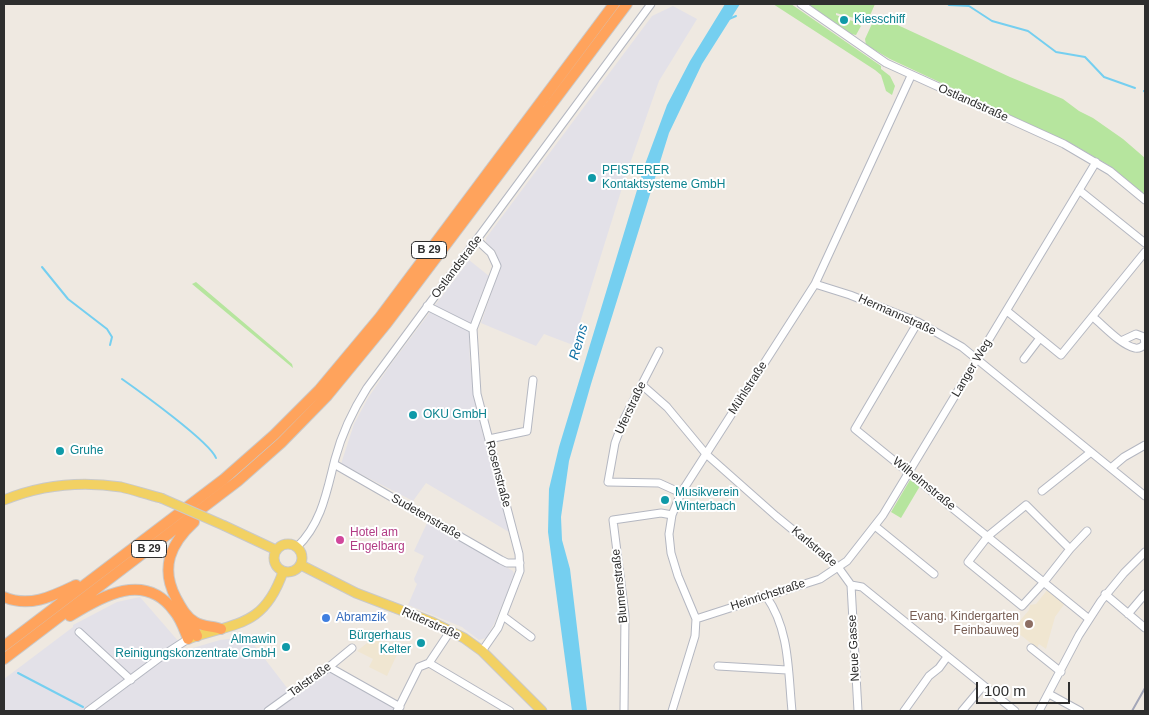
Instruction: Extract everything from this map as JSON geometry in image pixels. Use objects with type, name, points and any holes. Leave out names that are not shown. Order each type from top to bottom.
[{"type":"highway","name":"B 29","points":[[4,646],[224,479],[274,435],[319,390],[380,317],[614,4]]},
{"type":"highway","name":"B 29","points":[[4,659],[238,481],[304,420],[356,362],[393,316],[627,4]]},
{"type":"highway","points":[[221,630],[197,624],[188,617],[170,583],[168,566],[172,550],[187,528],[232,491],[238,481]]},
{"type":"highway","points":[[4,598],[24,602],[36,601],[61,593],[76,585],[87,583]]},
{"type":"highway","points":[[60,616],[70,616],[112,594],[132,589],[145,590],[159,596],[169,604],[192,637]]},
{"type":"highway","points":[[188,617],[192,637]]},
{"type":"main road","points":[[4,500],[23,492],[60,486],[95,484],[123,488],[162,498],[276,550]]},
{"type":"main road","points":[[286,544],[297,547],[302,553],[301,565],[296,571],[284,572],[276,567],[274,559],[276,550],[286,544]]},
{"type":"main road","name":"Ritterstraße","points":[[301,565],[356,593],[451,630],[482,651],[542,711]]},
{"type":"main road","points":[[192,637],[221,630],[242,622],[260,611],[277,589],[284,572]]},
{"type":"street","name":"Ostlandstraße","points":[[297,547],[314,527],[322,508],[344,432],[360,398],[651,4]]},
{"type":"street","name":"Ostlandstraße","points":[[801,4],[871,54],[911,76],[1056,140],[1117,176],[1145,200]]},
{"type":"street","name":"Mühlstraße","points":[[696,619],[678,576],[671,553],[669,534],[672,515],[681,493],[815,284],[911,76]]},
{"type":"street","name":"Langer Weg","points":[[838,567],[859,547],[875,526],[1096,162]]},
{"type":"street","points":[[1079,190],[1145,243]]},
{"type":"street","name":"Rosenstraße","points":[[477,240],[491,253],[497,266],[473,329],[478,394],[520,563],[520,572],[498,628],[482,651]]},
{"type":"street","points":[[1007,311],[1062,356],[1145,252]]},
{"type":"street","name":"Hermannstraße","points":[[815,284],[850,295],[918,322],[962,347],[1145,496]]},
{"type":"street","points":[[428,306],[473,329]]},
{"type":"street","points":[[1093,318],[1121,341]]},
{"type":"street","name":"Wilhelmstraße","points":[[918,322],[854,428],[1089,619]]},
{"type":"street","points":[[1024,359],[1040,338]]},
{"type":"street","name":"Uferstraße","points":[[659,351],[624,419],[615,443],[608,482],[659,483],[681,493]]},
{"type":"street","points":[[489,439],[527,431],[533,380]]},
{"type":"street","name":"Karlstraße","points":[[642,385],[667,407],[706,454],[776,516],[838,567],[851,584],[862,587],[1015,711]]},
{"type":"street","points":[[1111,468],[1124,457],[1145,445]]},
{"type":"street","points":[[1042,491],[1091,452]]},
{"type":"street","name":"Sudetenstraße","points":[[334,464],[501,560],[507,563],[520,563]]},
{"type":"street","points":[[1070,549],[1026,505],[988,536],[968,562],[1022,606],[1087,531]]},
{"type":"street","name":"Blumenstraße","points":[[624,711],[625,615],[612,520],[661,513],[672,515]]},
{"type":"street","points":[[875,526],[934,574]]},
{"type":"street","points":[[1039,711],[1089,619],[1105,594],[1145,552]]},
{"type":"street","name":"Heinrichstraße","points":[[696,619],[820,579],[838,567]]},
{"type":"street","name":"Neue Gasse","points":[[851,584],[858,711]]},
{"type":"street","points":[[1105,594],[1145,628]]},
{"type":"street","points":[[1128,614],[1145,594]]},
{"type":"street","points":[[766,596],[774,608],[787,648],[787,670],[792,711]]},
{"type":"street","points":[[502,616],[531,637]]},
{"type":"street","points":[[672,711],[695,636],[696,619]]},
{"type":"street","points":[[329,667],[398,709],[419,667],[429,663],[451,630]]},
{"type":"street","points":[[79,632],[131,680]]},
{"type":"street","points":[[88,711],[162,656],[192,637]]},
{"type":"street","name":"Talstraße","points":[[268,711],[352,648]]},
{"type":"street","points":[[1031,648],[1061,672]]},
{"type":"street","points":[[904,711],[928,676],[939,668],[947,657]]},
{"type":"street","points":[[429,663],[510,711]]},
{"type":"street","points":[[718,666],[787,670]]},
{"type":"street","points":[[962,711],[983,686]]},
{"type":"street","points":[[1049,694],[1080,711]]},
{"type":"shaded area","points":[[673,6],[697,19],[659,81],[627,172],[573,345],[544,334],[536,346],[481,323],[500,268],[496,252],[486,242],[486,238],[652,16]]},
{"type":"shaded area","points":[[469,260],[489,276],[469,332],[470,363],[476,408],[509,532],[426,483],[413,501],[341,464],[354,424],[368,398],[391,364]]},
{"type":"shaded area","points":[[428,521],[513,571],[514,574],[508,591],[486,638],[479,640],[462,627],[408,605],[417,584],[414,579],[424,556],[414,551]]},
{"type":"shaded area","points":[[1048,589],[1065,603],[1055,617],[1046,649],[1039,644],[1037,648],[1013,629],[1029,610],[1030,605],[1036,604]]},
{"type":"shaded area","points":[[140,597],[186,650],[220,640],[248,637],[291,693],[328,670],[396,708],[395,711],[4,711],[4,679],[73,627],[73,625],[117,602]]},
{"type":"shaded area","points":[[372,639],[400,648],[387,676],[369,667],[373,659],[357,651]]},
{"type":"green space","points":[[773,4],[791,4],[881,66],[881,69],[890,76],[895,86],[892,95],[886,91],[881,75],[875,70]]},
{"type":"green space","points":[[808,4],[875,4],[868,20],[865,21],[836,13],[836,15],[861,26],[856,35],[851,34]]},
{"type":"green space","points":[[876,15],[1010,77],[1063,99],[1079,111],[1093,118],[1123,139],[1145,158],[1145,195],[1110,166],[1072,144],[890,59],[866,45],[865,39]]},
{"type":"green space","points":[[196,282],[282,355],[292,364],[293,368],[192,284]]},
{"type":"green space","points":[[910,480],[920,486],[901,518],[891,512]]},
{"type":"water","points":[[725,4],[740,4],[702,64],[669,133],[569,461],[561,517],[562,540],[570,569],[587,711],[572,711],[548,532],[549,489],[559,447],[644,167],[667,105],[690,61]]},
{"type":"waterway","points":[[948,4],[969,6],[992,21],[1028,31],[1056,52],[1085,57],[1104,77],[1135,88]]},
{"type":"waterway","points":[[729,19],[736,16]]},
{"type":"waterway","points":[[42,267],[68,299],[107,329],[112,337],[110,345]]},
{"type":"waterway","points":[[122,379],[188,429],[216,458]]},
{"type":"waterway","points":[[18,673],[83,707]]},
{"type":"railway","points":[[1132,711],[1145,688]]},
{"type":"place","name":"Kiesschiff","points":[[844,20]]},
{"type":"place","name":"PFISTERER Kontaktsysteme GmbH","points":[[592,178]]},
{"type":"place","name":"OKU GmbH","points":[[413,415]]},
{"type":"place","name":"Gruhe","points":[[60,451]]},
{"type":"place","name":"Musikverein Winterbach","points":[[665,500]]},
{"type":"place","name":"Hotel am Engelbarg","points":[[340,540]]},
{"type":"place","name":"Abramzik","points":[[326,618]]},
{"type":"place","name":"Evang. Kindergarten Feinbauweg","points":[[1029,624]]},
{"type":"place","name":"Bürgerhaus Kelter","points":[[421,643]]},
{"type":"place","name":"Almawin Reinigungskonzentrate GmbH","points":[[286,647]]},
{"type":"water label","name":"Rems","points":[[579,342]]}]
